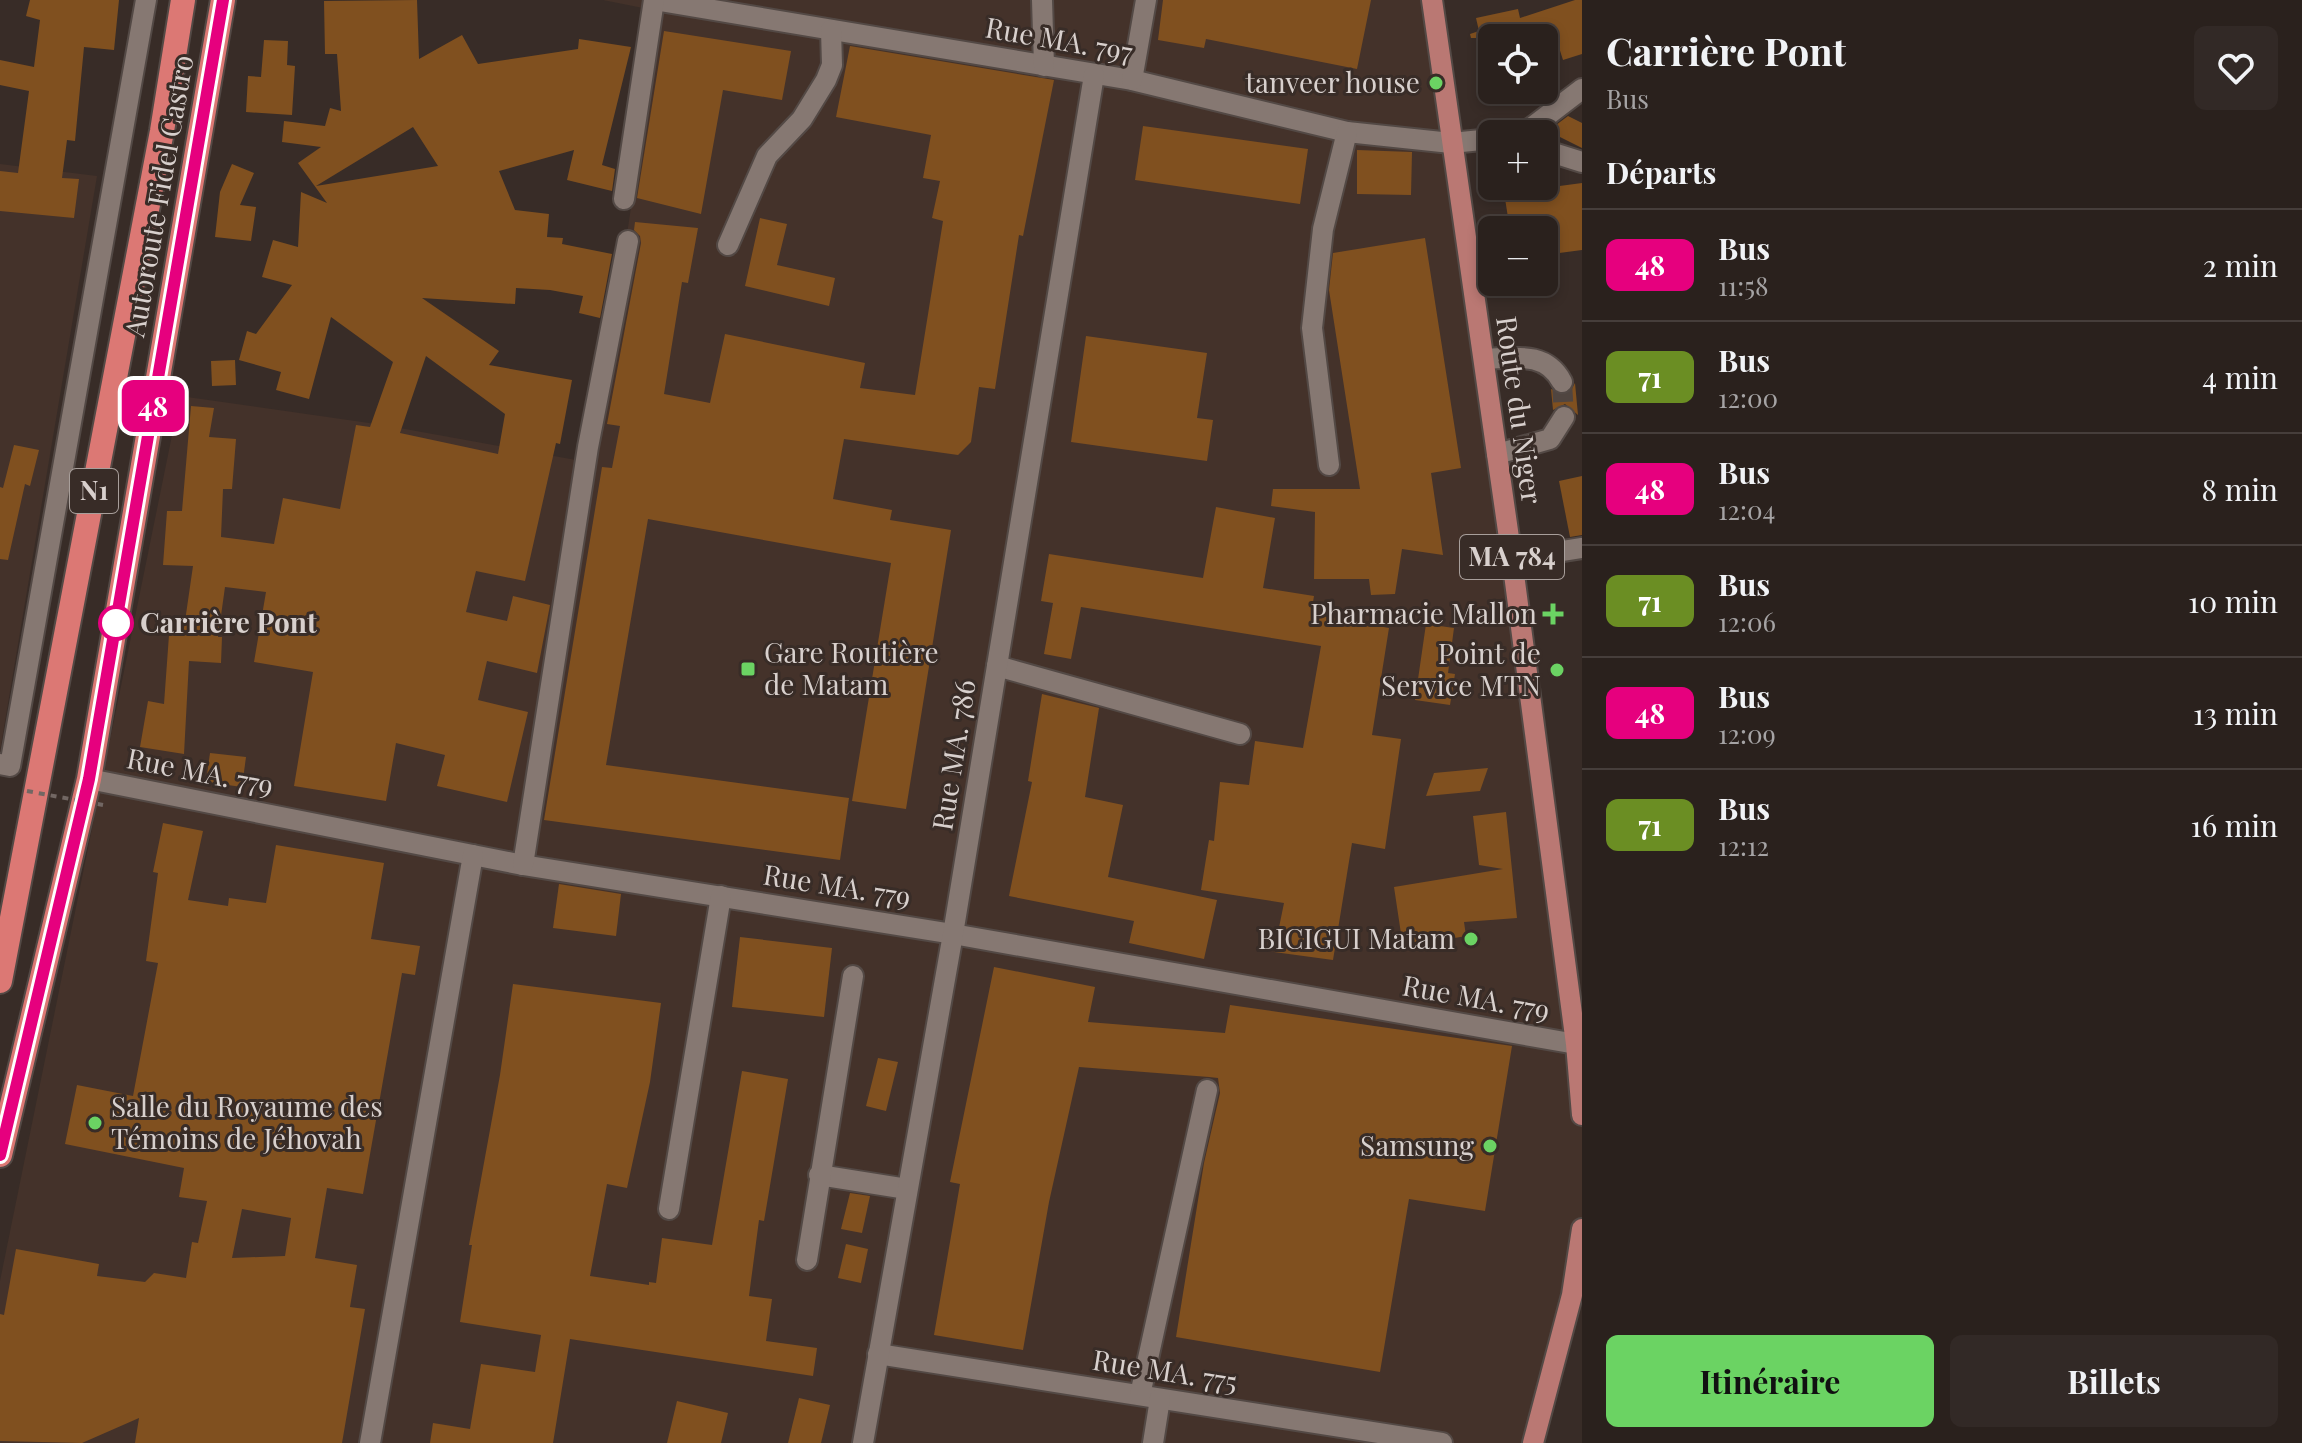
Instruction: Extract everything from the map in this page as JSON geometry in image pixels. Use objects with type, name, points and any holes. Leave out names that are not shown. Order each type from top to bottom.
[{"type":"highway","name":"Autoroute Fidel Castro","points":[[0,981],[156,163],[183,0]]},
{"type":"highway","name":"Autoroute Fidel Castro","points":[[0,1155],[89,779],[223,0]]},
{"type":"main road","name":"Route du Niger","points":[[1432,0],[1512,559],[1576,1044],[1582,1115]]},
{"type":"main road","points":[[1533,1443],[1572,1295],[1582,1229]]},
{"type":"street","points":[[5,765],[146,0]]},
{"type":"street","points":[[624,199],[654,0]]},
{"type":"street","name":"Rue MA. 797","points":[[654,0],[1132,80],[1347,132],[1451,143],[1478,140]]},
{"type":"street","points":[[1042,0],[1044,66]]},
{"type":"street","points":[[1132,80],[1146,0]]},
{"type":"street","points":[[728,245],[767,156],[802,119],[826,80],[832,65],[831,30]]},
{"type":"street","name":"Rue MA. 786","points":[[863,1443],[953,934],[1094,75]]},
{"type":"street","points":[[1541,120],[1582,89]]},
{"type":"street","points":[[1329,465],[1312,328],[1323,229],[1347,132]]},
{"type":"street","points":[[1558,154],[1582,162]]},
{"type":"street","points":[[523,865],[588,447],[628,241]]},
{"type":"street","points":[[1484,359],[1533,357],[1554,367],[1562,382]]},
{"type":"street","points":[[1497,454],[1550,439],[1564,417]]},
{"type":"street","points":[[1512,559],[1582,548]]},
{"type":"street","points":[[997,666],[1240,734]]},
{"type":"street","name":"Rue MA. 779","points":[[89,779],[523,865],[953,934],[1576,1044]]},
{"type":"street","points":[[370,1443],[473,855]]},
{"type":"street","points":[[669,1209],[721,896]]},
{"type":"street","points":[[807,1260],[853,976]]},
{"type":"street","points":[[1153,1443],[1150,1397],[1207,1090]]},
{"type":"street","points":[[819,1175],[907,1189]]},
{"type":"street","name":"Rue MA. 775","points":[[878,1354],[1442,1443]]},
{"type":"path","points":[[27,791],[103,805]]},
{"type":"shaded area","points":[[603,0],[1431,0],[1582,1115],[1582,1229],[1533,1443],[0,1443],[0,1281],[180,396],[383,425],[576,460],[627,234],[660,15],[648,9]]},
{"type":"shaded area","points":[[0,164],[97,176],[0,751]]},
{"type":"building","points":[[30,0],[119,0],[114,50],[84,47],[75,141],[67,140],[62,178],[79,179],[74,218],[0,211],[0,171],[18,173],[29,91],[0,85],[0,60],[34,67],[40,20],[26,16]]},
{"type":"building","points":[[417,0],[419,59],[462,35],[478,64],[578,49],[579,39],[631,47],[602,165],[615,169],[612,191],[567,180],[574,150],[499,171],[515,210],[549,214],[547,237],[563,238],[562,244],[612,254],[600,318],[579,313],[583,296],[550,290],[516,288],[515,304],[422,298],[499,351],[489,365],[572,380],[560,444],[556,443],[525,581],[476,571],[466,612],[507,621],[513,596],[550,605],[537,673],[487,661],[478,700],[528,712],[507,802],[437,786],[445,755],[396,743],[386,801],[294,786],[313,672],[254,662],[266,592],[225,587],[218,637],[222,637],[221,663],[189,661],[184,754],[140,747],[148,701],[164,704],[169,635],[183,635],[193,566],[163,565],[167,511],[182,511],[191,406],[214,408],[209,437],[236,439],[232,489],[223,489],[221,537],[274,544],[283,498],[340,509],[356,425],[370,427],[393,362],[331,317],[309,399],[276,390],[281,372],[239,360],[247,331],[256,334],[292,285],[262,277],[273,240],[298,247],[301,192],[327,203],[298,163],[321,147],[282,142],[284,121],[325,126],[330,108],[341,111],[337,54],[325,54],[324,1]],"holes":[[[413,127],[438,166],[316,186]],[[426,356],[505,414],[498,454],[400,433]]]},
{"type":"building","points":[[1163,0],[1371,0],[1357,69],[1206,39],[1204,48],[1158,40]]},
{"type":"building","points":[[1582,0],[1582,54],[1563,60],[1558,44],[1558,24],[1478,24],[1478,27],[1476,18],[1518,9],[1520,18]]},
{"type":"building","points":[[664,31],[791,51],[782,100],[723,90],[701,214],[637,198]]},
{"type":"building","points":[[1478,31],[1478,38],[1471,38],[1470,34]]},
{"type":"building","points":[[264,40],[288,41],[287,65],[295,66],[292,115],[246,112],[248,76],[261,77]]},
{"type":"building","points":[[850,46],[1054,80],[1023,236],[1019,235],[995,389],[979,387],[971,442],[958,455],[844,439],[833,499],[892,510],[890,520],[951,530],[906,809],[852,801],[891,563],[648,519],[606,765],[849,798],[840,860],[544,820],[602,467],[612,468],[620,426],[607,424],[641,243],[640,236],[634,230],[635,222],[698,228],[688,283],[682,282],[664,394],[710,403],[725,334],[865,363],[860,388],[915,395],[943,221],[932,218],[940,181],[923,178],[931,135],[836,117]]},
{"type":"building","points":[[1568,116],[1582,123],[1582,148],[1558,136],[1558,124]]},
{"type":"building","points":[[1143,126],[1308,149],[1300,204],[1135,180]]},
{"type":"building","points":[[1357,150],[1412,152],[1411,195],[1357,194]]},
{"type":"building","points":[[232,164],[254,173],[240,205],[256,207],[251,241],[215,237],[220,192]]},
{"type":"building","points":[[1582,183],[1582,250],[1558,253],[1558,216],[1508,216],[1505,200],[1558,200],[1558,186]]},
{"type":"building","points":[[760,218],[787,224],[777,265],[835,278],[829,306],[745,286]]},
{"type":"building","points":[[1425,238],[1461,468],[1431,473],[1443,555],[1402,549],[1395,594],[1371,595],[1369,579],[1314,579],[1315,512],[1271,506],[1273,489],[1360,489],[1329,290],[1333,253]]},
{"type":"building","points":[[1086,336],[1207,353],[1197,418],[1213,420],[1207,461],[1071,442]]},
{"type":"building","points":[[235,360],[236,385],[212,386],[211,361]]},
{"type":"building","points":[[1575,383],[1578,415],[1565,404],[1553,410],[1551,389],[1564,395]]},
{"type":"building","points":[[14,445],[39,450],[30,486],[25,484],[8,560],[0,559],[0,487],[3,488]]},
{"type":"building","points":[[1582,476],[1582,535],[1570,537],[1559,481]]},
{"type":"building","points":[[1216,507],[1275,518],[1263,588],[1314,596],[1311,614],[1389,628],[1372,735],[1401,739],[1385,849],[1352,843],[1333,960],[1274,952],[1284,903],[1201,890],[1209,840],[1214,841],[1220,782],[1249,785],[1255,741],[1303,748],[1321,646],[1081,607],[1071,659],[1044,654],[1053,603],[1041,601],[1049,554],[1203,578]]},
{"type":"building","points":[[1426,624],[1454,628],[1448,673],[1455,674],[1450,705],[1415,700]]},
{"type":"building","points":[[1042,694],[1099,708],[1085,797],[1123,805],[1108,877],[1217,900],[1204,959],[1129,943],[1134,921],[1009,896],[1032,782],[1028,781]]},
{"type":"building","points":[[210,753],[246,757],[242,787],[206,782]]},
{"type":"building","points":[[1488,768],[1480,791],[1426,796],[1434,773]]},
{"type":"building","points":[[1506,812],[1517,918],[1464,922],[1466,936],[1403,947],[1394,887],[1503,869],[1479,865],[1473,816]]},
{"type":"building","points":[[163,823],[203,831],[188,900],[228,906],[229,898],[266,903],[276,845],[384,863],[371,939],[420,946],[415,975],[402,973],[363,1194],[327,1188],[315,1258],[357,1265],[350,1307],[365,1309],[342,1443],[135,1443],[139,1418],[82,1443],[0,1441],[0,1314],[4,1315],[16,1249],[99,1264],[97,1276],[145,1282],[154,1273],[186,1278],[192,1242],[198,1243],[207,1201],[179,1197],[184,1168],[65,1144],[77,1085],[133,1096],[158,963],[146,961],[158,873],[153,872]],"holes":[[[242,1209],[291,1218],[285,1256],[232,1258]]]},
{"type":"building","points":[[559,884],[621,894],[616,936],[553,928]]},
{"type":"building","points":[[740,937],[832,948],[824,1017],[732,1007]]},
{"type":"building","points":[[994,967],[1095,987],[1088,1022],[1225,1033],[1230,1005],[1512,1046],[1485,1211],[1409,1199],[1380,1372],[1176,1337],[1204,1163],[1220,1093],[1218,1078],[1209,1077],[1079,1067],[1049,1202],[1023,1350],[934,1335],[960,1184],[950,1182]]},
{"type":"building","points":[[513,984],[661,1003],[650,1082],[627,1188],[607,1184],[590,1276],[649,1285],[649,1282],[656,1283],[662,1238],[712,1245],[742,1071],[788,1079],[764,1221],[759,1220],[749,1296],[772,1299],[766,1341],[817,1348],[813,1376],[570,1339],[553,1443],[430,1443],[433,1423],[470,1429],[481,1364],[535,1372],[541,1335],[460,1322],[472,1245],[469,1245]]},
{"type":"building","points":[[878,1058],[898,1062],[886,1111],[866,1106]]},
{"type":"building","points":[[850,1193],[870,1196],[862,1233],[841,1229]]},
{"type":"building","points":[[846,1244],[868,1249],[861,1283],[838,1278]]},
{"type":"building","points":[[799,1398],[830,1405],[821,1443],[788,1443]]},
{"type":"building","points":[[677,1401],[728,1413],[721,1443],[667,1443]]},
{"type":"tunnel","points":[[1562,382],[1564,417]]},
{"type":"bus line","name":"48","points":[[0,1155],[89,779],[223,0]]},
{"type":"place","name":"tanveer house","points":[[1436,83]]},
{"type":"place","name":"Pharmacie Mallon","points":[[1553,614]]},
{"type":"place","name":"Carrière Pont","points":[[116,623]]},
{"type":"place","name":"Gare Routière de Matam","points":[[748,669]]},
{"type":"place","name":"Point de Service MTN","points":[[1557,670]]},
{"type":"place","name":"BICIGUI Matam","points":[[1471,939]]},
{"type":"place","name":"Salle du Royaume des Témoins de Jéhovah","points":[[95,1123]]},
{"type":"place","name":"Samsung","points":[[1490,1146]]}]
